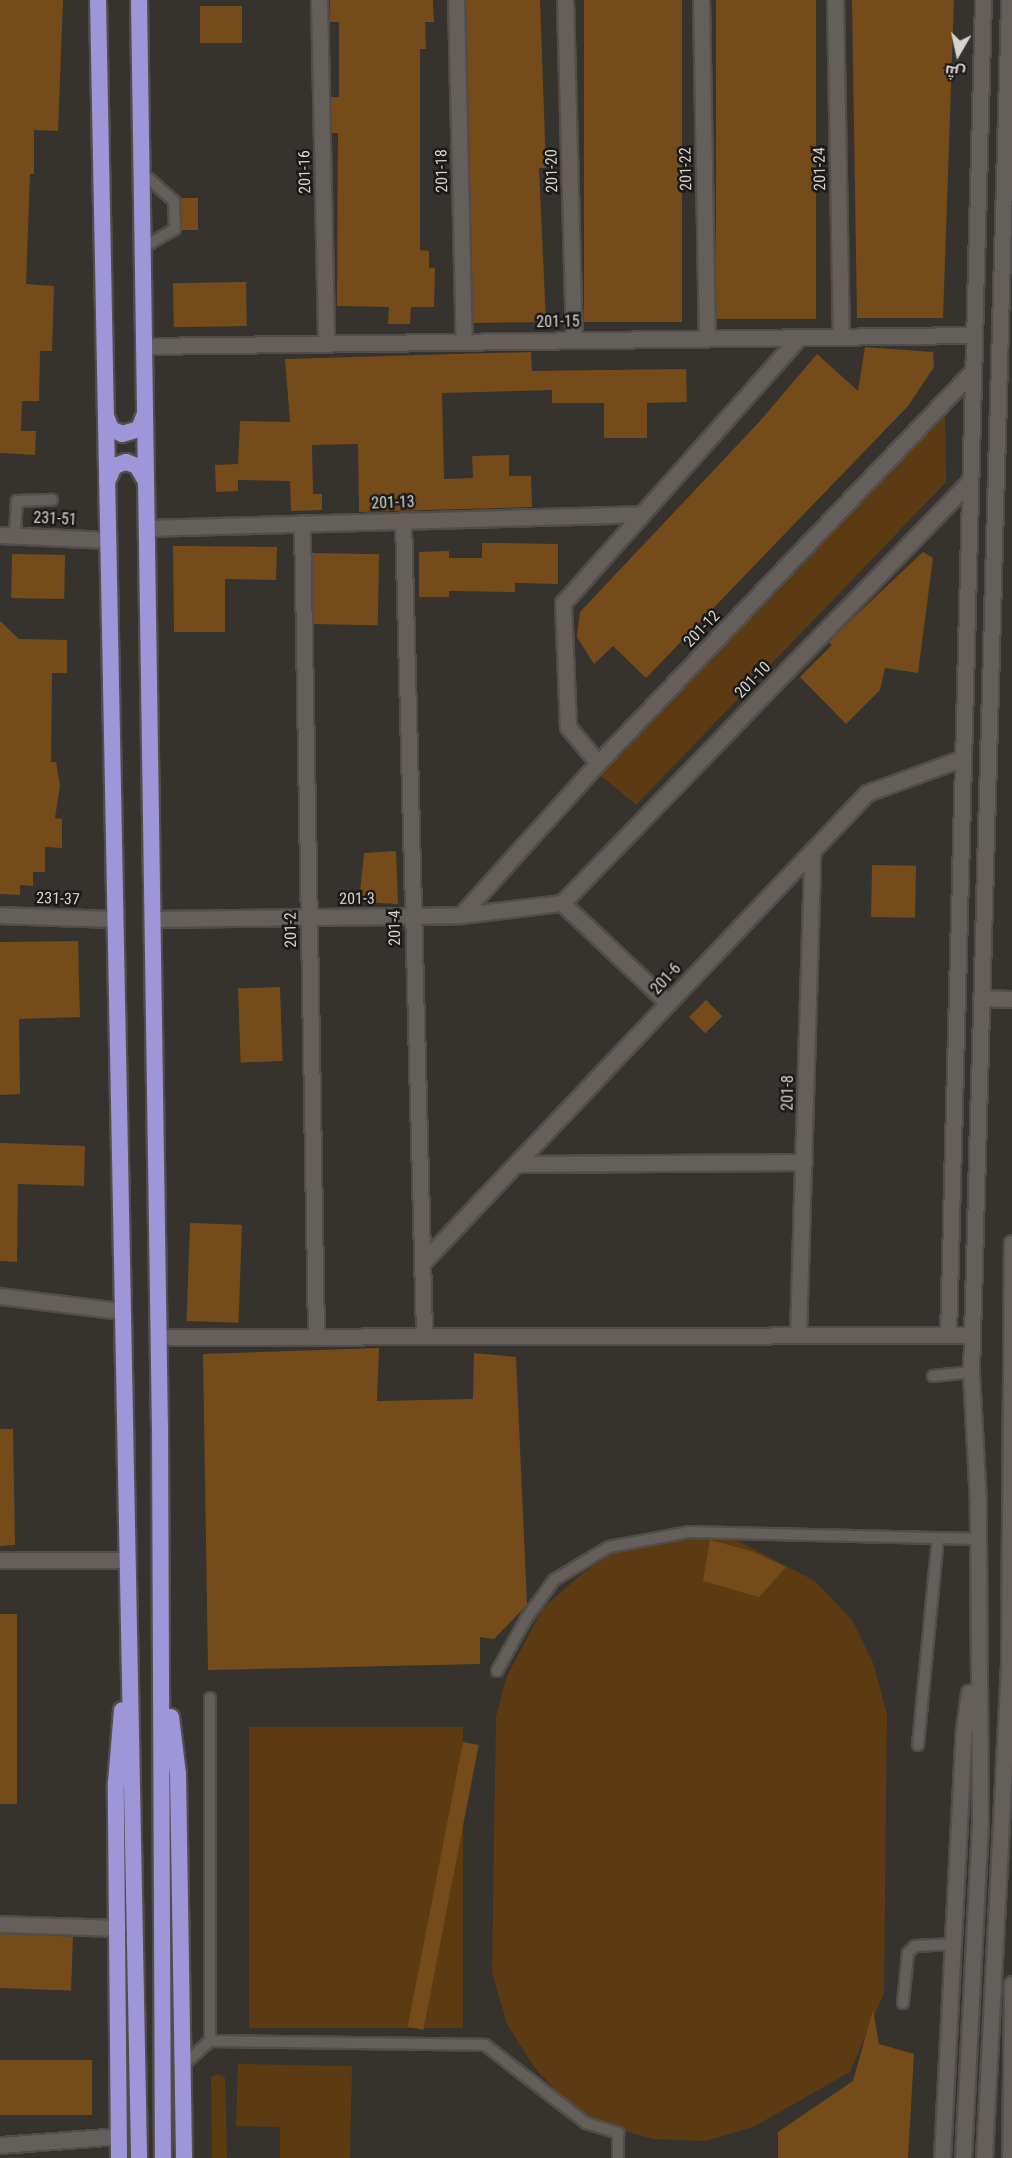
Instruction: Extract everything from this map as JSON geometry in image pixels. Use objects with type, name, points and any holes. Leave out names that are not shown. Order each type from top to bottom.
[{"type":"highway","points":[[98,0],[120,1311],[139,2158]]},
{"type":"highway","points":[[139,0],[159,1337],[163,2158]]},
{"type":"highway","points":[[106,415],[111,429],[128,434],[139,429],[145,414]]},
{"type":"highway","points":[[107,486],[111,471],[120,463],[137,466],[145,481]]},
{"type":"highway","points":[[119,2158],[116,1784],[128,1641]]},
{"type":"highway","points":[[162,1645],[178,1774],[184,2158]]},
{"type":"street","name":"201-16","points":[[320,0],[326,344]]},
{"type":"street","name":"201-18","points":[[456,0],[464,342]]},
{"type":"street","name":"201-20","points":[[566,0],[574,340]]},
{"type":"street","name":"201-22","points":[[701,0],[707,338]]},
{"type":"street","name":"201-24","points":[[835,0],[841,336]]},
{"type":"street","points":[[948,1335],[983,0]]},
{"type":"street","points":[[963,2158],[980,1823],[976,1648],[977,1539],[971,1372],[1010,0]]},
{"type":"street","name":"201-15","points":[[143,346],[974,334]]},
{"type":"street","points":[[598,763],[568,727],[563,603],[799,337]]},
{"type":"street","name":"201-12","points":[[461,915],[598,763],[973,371]]},
{"type":"street","name":"201-10","points":[[562,903],[970,482]]},
{"type":"street","name":"201-13","points":[[146,528],[641,514]]},
{"type":"street","name":"201-4","points":[[403,520],[424,1335]]},
{"type":"street","name":"201-2","points":[[302,523],[316,1336]]},
{"type":"street","name":"231-51","points":[[8,535],[108,540]]},
{"type":"street","name":"201-6","points":[[422,1263],[867,793],[963,758]]},
{"type":"street","name":"201-8","points":[[798,1335],[812,851]]},
{"type":"street","points":[[562,903],[668,1003]]},
{"type":"street","name":"201-3","points":[[152,919],[461,915],[562,903]]},
{"type":"street","name":"231-37","points":[[0,915],[114,919]]},
{"type":"street","points":[[981,998],[1012,999]]},
{"type":"street","points":[[516,1164],[804,1162]]},
{"type":"street","points":[[984,2158],[1009,1663],[1012,1243]]},
{"type":"street","points":[[0,1296],[120,1311]]},
{"type":"street","points":[[159,1337],[972,1335]]},
{"type":"street","points":[[0,1560],[126,1560]]},
{"type":"street","points":[[942,2158],[963,1737],[976,1648]]},
{"type":"street","points":[[1009,1663],[1012,1724]]},
{"type":"street","points":[[0,1924],[118,1928]]},
{"type":"street","points":[[1010,2158],[1012,1984]]},
{"type":"street","points":[[0,2145],[119,2136]]},
{"type":"lane","points":[[141,171],[174,201],[175,229],[142,248]]},
{"type":"lane","points":[[8,535],[18,501],[52,500]]},
{"type":"lane","points":[[933,1376],[971,1372]]},
{"type":"lane","points":[[497,1671],[554,1580],[609,1547],[689,1532],[977,1539]]},
{"type":"lane","points":[[918,1745],[938,1538]]},
{"type":"lane","points":[[210,1698],[210,2041]]},
{"type":"lane","points":[[903,2003],[908,1953],[915,1946],[952,1944]]},
{"type":"lane","points":[[183,2065],[210,2041],[485,2045],[586,2123],[618,2133],[618,2158]]},
{"type":"shaded area","points":[[945,406],[946,482],[636,805],[599,774]]},
{"type":"shaded area","points":[[677,1536],[734,1539],[815,1581],[852,1620],[874,1665],[887,1715],[884,1993],[850,2072],[753,2127],[705,2141],[653,2139],[603,2125],[566,2101],[534,2067],[507,2024],[492,1972],[496,1716],[507,1676],[543,1608],[583,1573],[615,1551]]},
{"type":"shaded area","points":[[249,1727],[463,1727],[463,2028],[249,2028]]},
{"type":"shaded area","points":[[238,2064],[352,2066],[350,2158],[280,2158],[280,2127],[236,2126]]},
{"type":"shaded area","points":[[218,2074],[225,2078],[227,2158],[212,2158],[211,2077]]},
{"type":"building","points":[[0,0],[63,0],[58,131],[34,130],[34,174],[30,174],[26,284],[54,286],[52,351],[40,351],[39,401],[22,401],[21,431],[36,431],[35,455],[0,453]]},
{"type":"building","points":[[330,0],[433,0],[434,22],[425,22],[426,49],[420,49],[420,250],[429,251],[429,268],[435,268],[434,307],[411,307],[410,324],[388,324],[389,307],[337,306],[338,133],[331,133],[331,97],[339,97],[339,22],[330,22]]},
{"type":"building","points":[[466,0],[540,0],[546,168],[539,168],[546,322],[473,323]]},
{"type":"building","points":[[584,0],[682,0],[682,322],[584,322]]},
{"type":"building","points":[[716,0],[816,0],[816,319],[716,319]]},
{"type":"building","points":[[852,0],[954,0],[943,318],[857,318]]},
{"type":"building","points":[[200,6],[242,6],[242,43],[200,43]]},
{"type":"building","points":[[181,198],[198,198],[198,230],[181,230]]},
{"type":"building","points":[[246,282],[247,326],[174,327],[173,283]]},
{"type":"building","points":[[865,347],[933,352],[934,367],[908,406],[646,678],[613,646],[594,664],[577,637],[580,612],[761,420],[817,354],[858,391]]},
{"type":"building","points":[[531,352],[532,371],[686,369],[687,402],[647,403],[647,438],[604,438],[604,403],[552,403],[552,390],[442,393],[444,479],[473,478],[472,456],[509,455],[509,476],[531,476],[532,507],[359,512],[358,444],[312,445],[313,494],[322,494],[322,510],[291,511],[290,481],[238,480],[238,491],[216,492],[215,465],[238,464],[240,421],[290,422],[285,359]]},
{"type":"building","points":[[482,543],[558,544],[558,584],[515,583],[515,592],[449,591],[449,597],[419,597],[419,552],[449,551],[449,558],[482,558]]},
{"type":"building","points":[[173,546],[277,547],[276,580],[225,579],[225,632],[174,632]]},
{"type":"building","points":[[923,552],[933,558],[918,673],[885,668],[880,690],[846,724],[800,677],[832,645],[828,642]]},
{"type":"building","points":[[312,553],[379,554],[378,625],[311,624]]},
{"type":"building","points":[[12,554],[65,555],[64,599],[11,598]]},
{"type":"building","points":[[0,621],[19,639],[67,640],[67,673],[52,673],[51,762],[56,762],[60,786],[55,818],[62,819],[62,848],[45,847],[45,872],[33,872],[33,886],[20,885],[20,895],[0,894]]},
{"type":"building","points":[[396,851],[398,904],[359,902],[364,853]]},
{"type":"building","points":[[872,865],[916,866],[915,918],[871,917]]},
{"type":"building","points":[[78,941],[80,1017],[19,1019],[20,1094],[0,1095],[0,942]]},
{"type":"building","points":[[280,987],[283,1061],[241,1062],[238,988]]},
{"type":"building","points":[[706,1000],[722,1016],[705,1033],[689,1017]]},
{"type":"building","points":[[0,1143],[85,1146],[84,1186],[18,1184],[17,1262],[0,1261]]},
{"type":"building","points":[[190,1223],[242,1225],[239,1323],[187,1321]]},
{"type":"building","points":[[379,1348],[377,1401],[473,1399],[474,1353],[516,1357],[527,1605],[494,1639],[480,1637],[480,1664],[208,1670],[203,1354]]},
{"type":"building","points":[[0,1429],[13,1429],[15,1545],[0,1546]]},
{"type":"building","points":[[710,1540],[751,1551],[786,1567],[759,1597],[703,1581]]},
{"type":"building","points":[[0,1614],[17,1614],[17,1804],[0,1804]]},
{"type":"building","points":[[463,1742],[479,1745],[423,2030],[408,2027]]},
{"type":"building","points":[[0,1934],[73,1937],[71,1991],[0,1988]]},
{"type":"building","points":[[873,2010],[879,2044],[914,2054],[908,2158],[778,2158],[778,2132],[853,2081]]},
{"type":"building","points":[[0,2060],[92,2060],[92,2115],[0,2115]]}]
